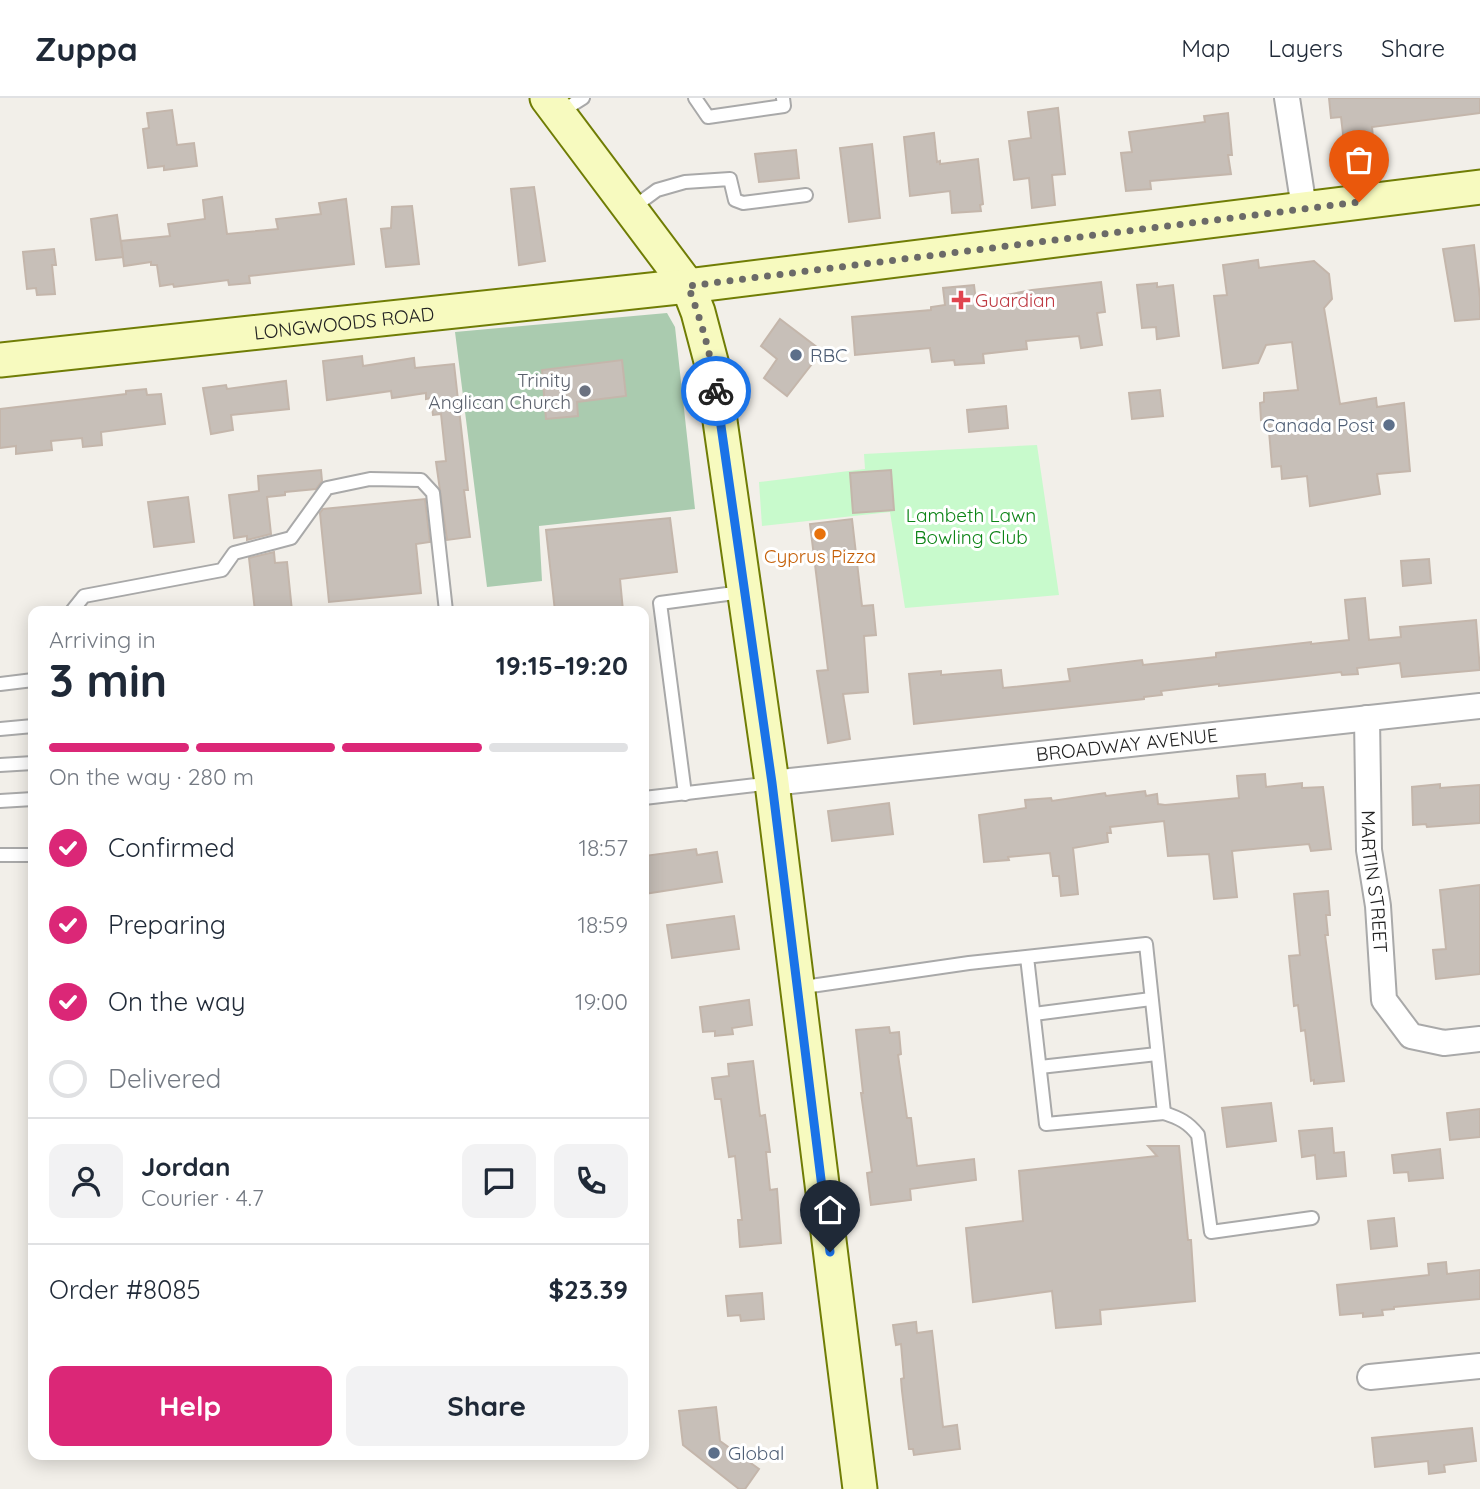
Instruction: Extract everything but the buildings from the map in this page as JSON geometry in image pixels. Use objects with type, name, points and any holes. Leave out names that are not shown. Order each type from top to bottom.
[{"type":"main road","points":[[563,103],[631,210],[688,286],[712,365],[772,783],[860,1489]]},
{"type":"main road","name":"LONGWOODS ROAD","points":[[0,360],[688,286],[1480,187]]},
{"type":"street","points":[[1287,98],[1304,208]]},
{"type":"street","name":"BROADWAY AVENUE","points":[[772,783],[1480,706]]},
{"type":"street","name":"MARTIN STREET","points":[[1367,718],[1369,850],[1378,906],[1384,1000],[1411,1036],[1444,1043],[1480,1038]]},
{"type":"street","points":[[1370,1377],[1480,1366]]},
{"type":"lane","points":[[695,98],[708,117],[784,106],[783,98]]},
{"type":"lane","points":[[631,210],[657,190],[685,183],[730,179],[735,200],[743,202],[806,195]]},
{"type":"lane","points":[[76,606],[84,596],[222,570],[234,552],[291,538],[327,488],[370,479],[421,480],[433,493],[445,606]]},
{"type":"lane","points":[[685,794],[660,603],[745,592]]},
{"type":"lane","points":[[0,684],[28,681]]},
{"type":"lane","points":[[0,729],[28,726]]},
{"type":"lane","points":[[0,765],[28,763]]},
{"type":"lane","points":[[649,797],[772,783]]},
{"type":"lane","points":[[0,801],[28,799]]},
{"type":"lane","points":[[0,855],[28,855]]},
{"type":"lane","points":[[797,988],[969,963],[1146,944],[1164,1113]]},
{"type":"lane","points":[[1027,957],[1046,1124],[1164,1113],[1179,1118],[1190,1125],[1198,1135],[1211,1232],[1312,1218]]},
{"type":"lane","points":[[1034,1014],[1152,999]]},
{"type":"lane","points":[[1040,1067],[1157,1054]]},
{"type":"green space","points":[[667,313],[675,327],[695,509],[539,526],[542,581],[487,587],[455,332]]},
{"type":"green space","name":"Lambeth Lawn Bowling Club","points":[[1037,445],[1059,595],[905,608],[890,512],[762,526],[759,482],[865,469],[864,454]]},
{"type":"way so far","points":[[716,391],[698,312],[688,286],[1359,202]]},
{"type":"place","name":"Guardian","points":[[961,300]]},
{"type":"place","name":"RBC","points":[[796,355]]},
{"type":"place","name":"Trinity Anglican Church","points":[[585,391]]},
{"type":"place","name":"Canada Post","points":[[1389,425]]},
{"type":"place","name":"Cyprus Pizza","points":[[820,534]]},
{"type":"place","name":"Global","points":[[714,1453]]},
{"type":"route","points":[[716,391],[772,783],[830,1252]]}]
